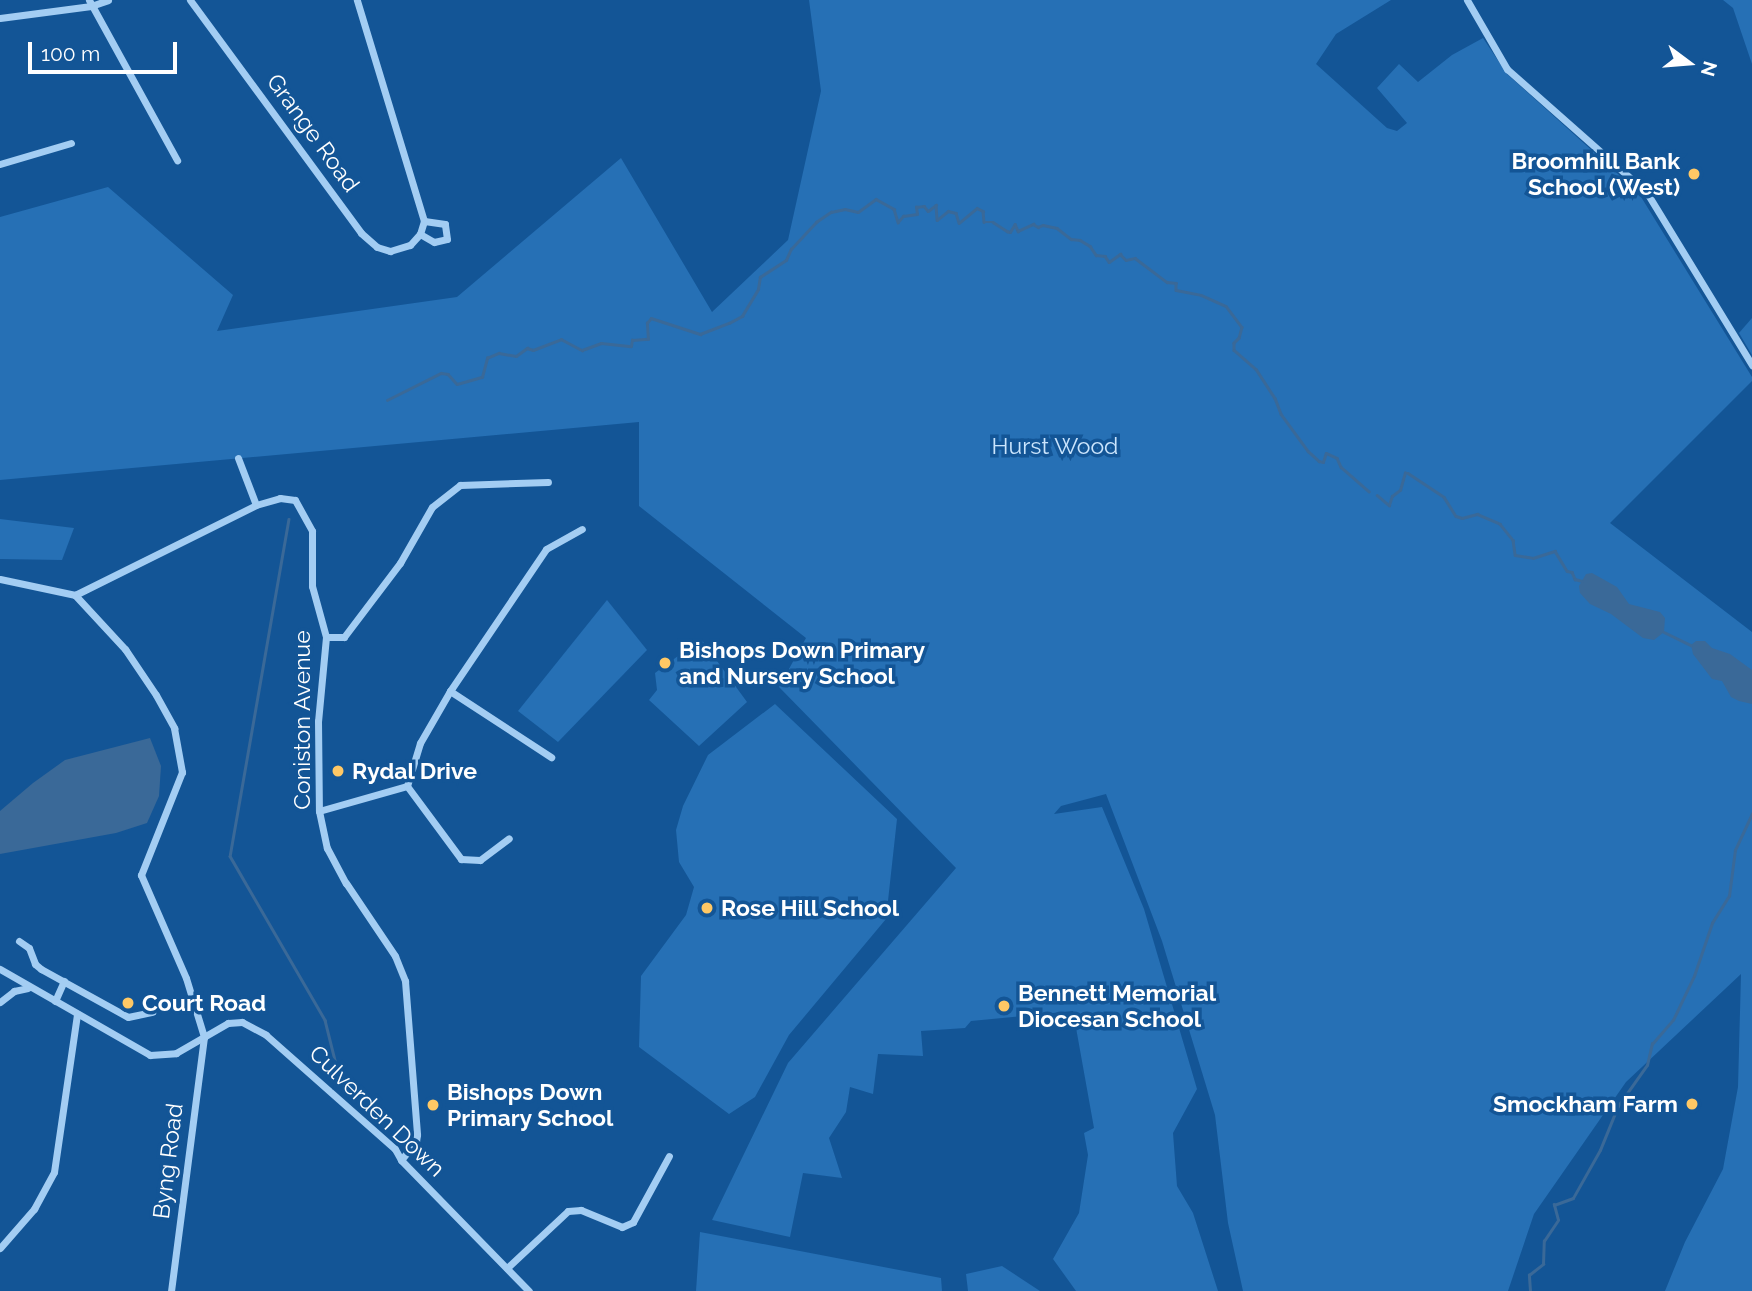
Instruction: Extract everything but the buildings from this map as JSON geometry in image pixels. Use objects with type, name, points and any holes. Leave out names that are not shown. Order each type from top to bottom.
[{"type":"street","points":[[0,18],[80,7],[107,0]]},
{"type":"street","name":"Grange Road","points":[[190,0],[361,233],[377,247],[390,251],[410,246],[420,234],[434,242],[447,239],[445,223],[424,221]]},
{"type":"street","points":[[357,0],[424,221],[420,234]]},
{"type":"street","points":[[1467,0],[1507,69],[1647,193],[1752,365]]},
{"type":"street","points":[[90,3],[177,160]]},
{"type":"street","points":[[0,164],[71,143]]},
{"type":"street","points":[[238,458],[257,505]]},
{"type":"street","points":[[326,637],[344,637],[400,563],[432,507],[460,485],[548,482]]},
{"type":"street","name":"Coniston Avenue","points":[[75,596],[257,505],[280,498],[295,500],[312,531],[312,586],[326,637],[318,721],[320,811],[327,848],[346,883],[395,956],[405,981],[417,1135],[416,1141],[401,1160]]},
{"type":"street","points":[[407,786],[420,743],[450,691],[546,549],[582,529]]},
{"type":"street","points":[[0,579],[75,596],[125,649],[174,728],[182,772],[141,875],[186,978],[204,1037]]},
{"type":"street","points":[[450,691],[551,757]]},
{"type":"street","points":[[320,811],[407,786]]},
{"type":"street","points":[[407,786],[461,859],[480,860],[509,838]]},
{"type":"street","points":[[19,941],[29,948],[35,964],[128,1017],[152,1012]]},
{"type":"street","points":[[0,969],[28,988],[77,1014],[54,1172],[44,1196],[0,1248]]},
{"type":"street","points":[[55,1001],[64,981]]},
{"type":"street","points":[[0,1002],[14,991],[28,988]]},
{"type":"street","name":"Culverden Down","points":[[77,1014],[139,1051],[159,1056],[176,1053],[221,1026],[236,1022],[266,1035],[394,1149],[401,1160],[529,1291]]},
{"type":"street","name":"Byng Road","points":[[171,1291],[204,1037]]},
{"type":"street","points":[[508,1268],[568,1211],[580,1210],[622,1227],[633,1222],[669,1156]]},
{"type":"green space","name":"Hurst Wood","points":[[809,0],[1391,0],[1336,34],[1316,64],[1387,128],[1397,131],[1407,123],[1377,88],[1399,64],[1418,82],[1452,55],[1483,38],[1507,74],[1638,192],[1752,377],[1752,381],[1610,523],[1752,632],[1752,1291],[1665,1291],[1685,1242],[1723,1169],[1738,1087],[1741,974],[1626,1082],[1534,1214],[1508,1291],[1243,1291],[1228,1223],[1215,1115],[1162,941],[1106,794],[1061,806],[1054,814],[1102,807],[1144,909],[1197,1089],[1173,1133],[1177,1186],[1193,1213],[1218,1291],[1076,1291],[1053,1259],[1079,1213],[1088,1155],[1084,1133],[1094,1128],[1073,1011],[971,1021],[965,1028],[921,1031],[923,1056],[878,1054],[873,1094],[850,1087],[846,1112],[829,1138],[842,1178],[803,1173],[790,1237],[712,1220],[788,1063],[956,868],[779,687],[806,638],[639,506],[639,422],[0,480],[0,217],[108,187],[233,295],[217,331],[457,297],[621,158],[712,312],[788,240],[821,91]]},
{"type":"green space","points":[[1723,0],[1752,0],[1752,64],[1733,8]]},
{"type":"green space","points":[[1752,318],[1752,355],[1739,333]]},
{"type":"green space","points":[[0,519],[74,528],[62,560],[0,559]]},
{"type":"green space","points":[[607,600],[647,650],[558,742],[518,711]]},
{"type":"green space","points":[[701,639],[747,702],[699,746],[649,700],[657,690],[655,673]]},
{"type":"green space","name":"Rose Hill School","points":[[775,704],[897,819],[886,919],[789,1035],[755,1097],[729,1114],[639,1047],[641,976],[686,915],[694,887],[679,862],[676,830],[683,806],[708,755]]},
{"type":"green space","points":[[700,1232],[941,1278],[942,1291],[696,1291]]},
{"type":"green space","points":[[1002,1266],[1040,1291],[968,1291],[966,1274]]},
{"type":"shaded area","points":[[1592,573],[1617,587],[1629,604],[1660,612],[1665,618],[1664,632],[1654,640],[1643,638],[1611,614],[1590,604],[1580,593],[1579,586],[1586,574]]},
{"type":"shaded area","points":[[1696,641],[1705,641],[1712,648],[1730,654],[1752,670],[1752,704],[1731,697],[1722,681],[1712,679],[1693,654],[1691,645]]},
{"type":"shaded area","points":[[150,738],[161,766],[159,796],[147,823],[116,833],[0,854],[0,811],[33,783],[65,760]]},
{"type":"waterway","points":[[387,400],[441,373],[448,374],[457,384],[482,377],[487,358],[499,353],[516,356],[527,348],[533,350],[561,339],[582,350],[601,343],[631,346],[632,340],[648,339],[647,323],[651,318],[700,334],[729,323],[742,316],[758,289],[760,277],[786,260],[791,249],[816,222],[831,212],[845,209],[858,212],[876,199],[894,209],[898,222],[903,216],[917,214],[916,207],[924,206],[928,211],[936,205],[937,220],[948,211],[956,213],[959,223],[977,208],[983,211],[984,222],[993,222],[1010,232],[1015,224],[1018,231],[1033,224],[1038,227],[1043,225],[1057,228],[1071,239],[1080,240],[1090,246],[1096,255],[1105,256],[1109,262],[1120,254],[1126,260],[1135,258],[1167,282],[1176,283],[1176,290],[1201,295],[1226,306],[1242,327],[1239,338],[1234,343],[1234,350],[1256,369],[1275,398],[1281,414],[1308,451],[1323,462],[1326,453],[1337,458],[1341,467],[1369,491]]},
{"type":"waterway","points":[[1377,495],[1389,505],[1392,496],[1400,490],[1405,473],[1408,473],[1444,497],[1456,516],[1462,518],[1477,514],[1500,524],[1513,540],[1515,555],[1533,558],[1555,551],[1567,571],[1572,572],[1575,579],[1582,581]]},
{"type":"waterway","points":[[289,519],[230,856],[325,1020],[337,1068]]},
{"type":"waterway","points":[[1664,632],[1691,645]]},
{"type":"waterway","points":[[1530,1291],[1529,1275],[1543,1264],[1544,1241],[1558,1220],[1554,1205],[1573,1198],[1600,1150],[1618,1106],[1647,1065],[1652,1044],[1673,1020],[1694,976],[1712,923],[1729,896],[1735,850],[1752,814]]},
{"type":"place","name":"Broomhill Bank School (West)","points":[[1694,174]]},
{"type":"place","name":"Bishops Down Primary and Nursery School","points":[[665,663]]},
{"type":"place","name":"Rydal Drive","points":[[338,771]]},
{"type":"place","name":"Rose Hill School","points":[[707,908]]},
{"type":"place","name":"Court Road","points":[[128,1003]]},
{"type":"place","name":"Bennett Memorial Diocesan School","points":[[1004,1006]]},
{"type":"place","name":"Smockham Farm","points":[[1692,1104]]},
{"type":"place","name":"Bishops Down Primary School","points":[[433,1105]]}]
